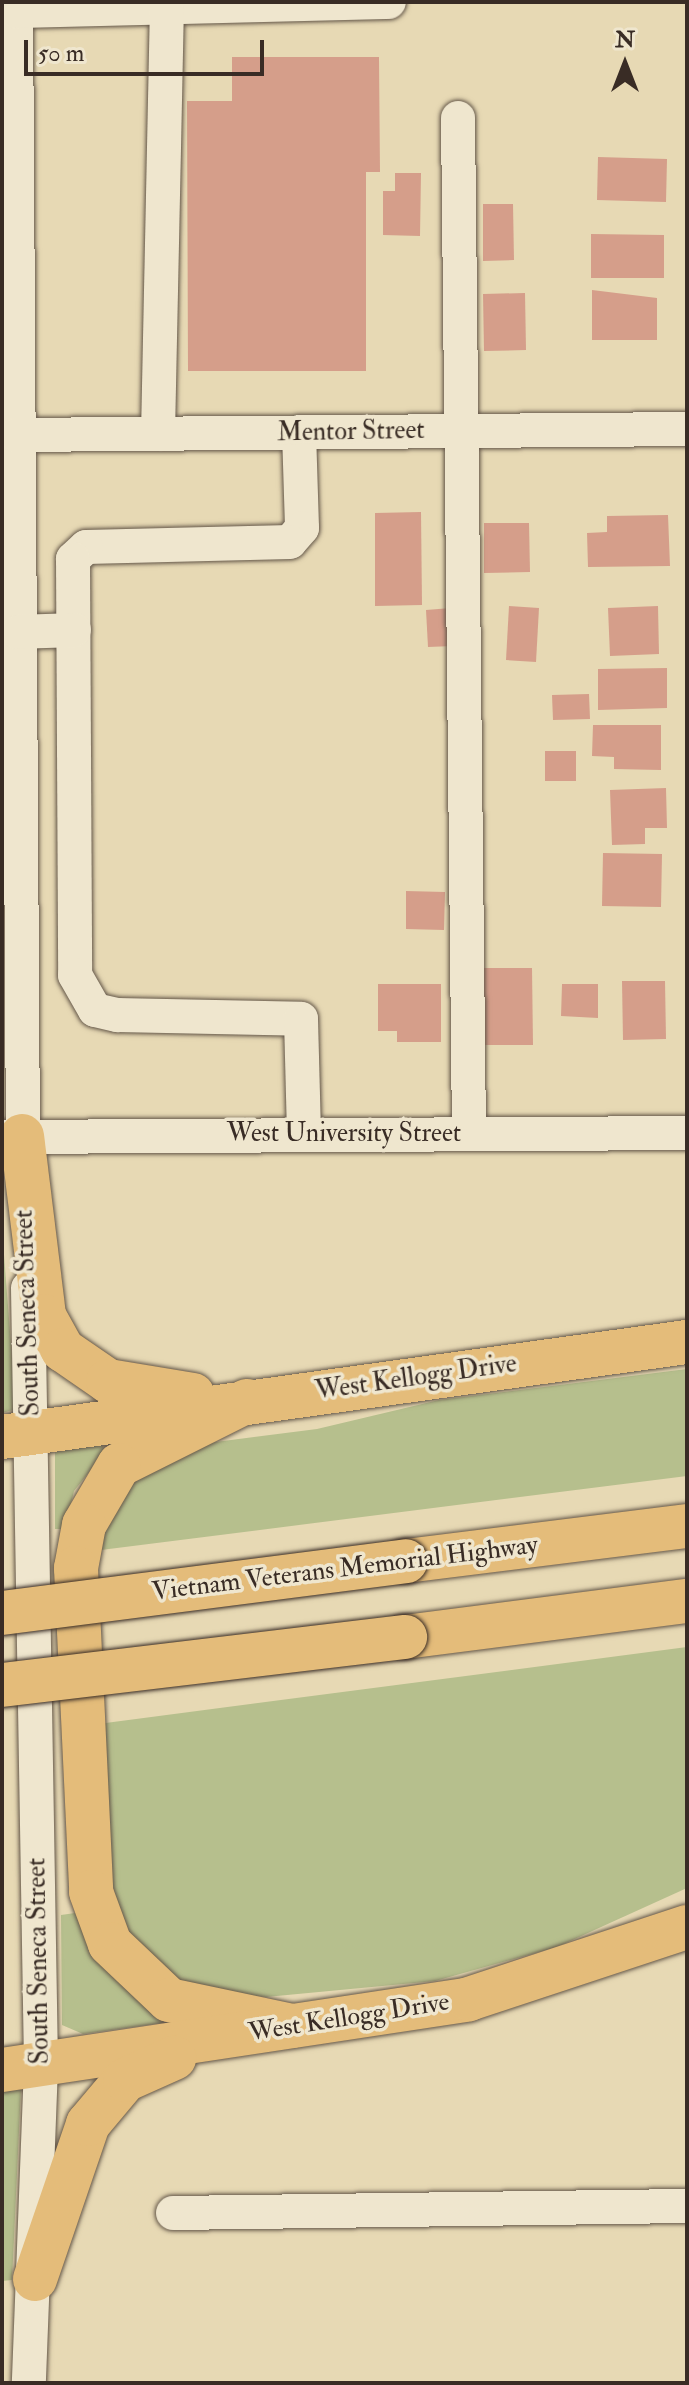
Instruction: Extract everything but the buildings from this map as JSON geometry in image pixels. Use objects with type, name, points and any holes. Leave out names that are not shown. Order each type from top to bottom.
[{"type":"main road","points":[[12,1136],[44,1316],[63,1350],[108,1381],[247,1401]]},
{"type":"main road","name":"West Kellogg Drive","points":[[18,1435],[687,1342]]},
{"type":"main road","points":[[247,1401],[119,1465],[84,1525],[76,1568],[91,1892],[110,1944],[169,2000],[292,2026]]},
{"type":"main road","name":"Vietnam Veterans Memorial Highway","points":[[2,1613],[687,1526]]},
{"type":"main road","points":[[2,1685],[687,1601]]},
{"type":"main road","name":"West Kellogg Drive","points":[[22,2068],[469,1999],[687,1927]]},
{"type":"main road","points":[[35,2279],[74,2152],[125,2080],[186,2054],[292,2026]]},
{"type":"street","points":[[16,6],[167,8],[389,2]]},
{"type":"street","name":"South Seneca Street","points":[[16,6],[19,836],[12,1136],[18,1435],[22,2068],[35,2279],[29,2383]]},
{"type":"street","points":[[158,434],[167,8]]},
{"type":"street","points":[[458,118],[469,1133]]},
{"type":"street","name":"Mentor Street","points":[[16,435],[687,429]]},
{"type":"street","points":[[299,432],[302,528],[290,542],[86,547],[73,559],[75,834],[82,996],[95,1010],[117,1015],[301,1019],[304,1134]]},
{"type":"street","points":[[18,632],[74,630]]},
{"type":"street","points":[[19,836],[75,834]]},
{"type":"street","name":"West University Street","points":[[12,1136],[687,1133]]},
{"type":"street","points":[[173,2213],[687,2206]]},
{"type":"green space","points":[[2,1229],[16,1409],[2,1413]]},
{"type":"green space","points":[[687,1369],[687,1476],[101,1550],[105,1519],[129,1478],[208,1443],[317,1429],[439,1400]]},
{"type":"green space","points":[[102,1444],[105,1452],[74,1491],[65,1529],[55,1529],[55,1452]]},
{"type":"green space","points":[[687,1647],[687,1888],[557,1947],[435,1981],[266,1997],[190,1991],[143,1960],[108,1910],[98,1724]]},
{"type":"green space","points":[[75,1913],[87,1941],[165,2016],[162,2023],[83,2034],[62,2025],[61,1915]]},
{"type":"green space","points":[[2,2088],[21,2088],[12,2280],[2,2281]]}]
